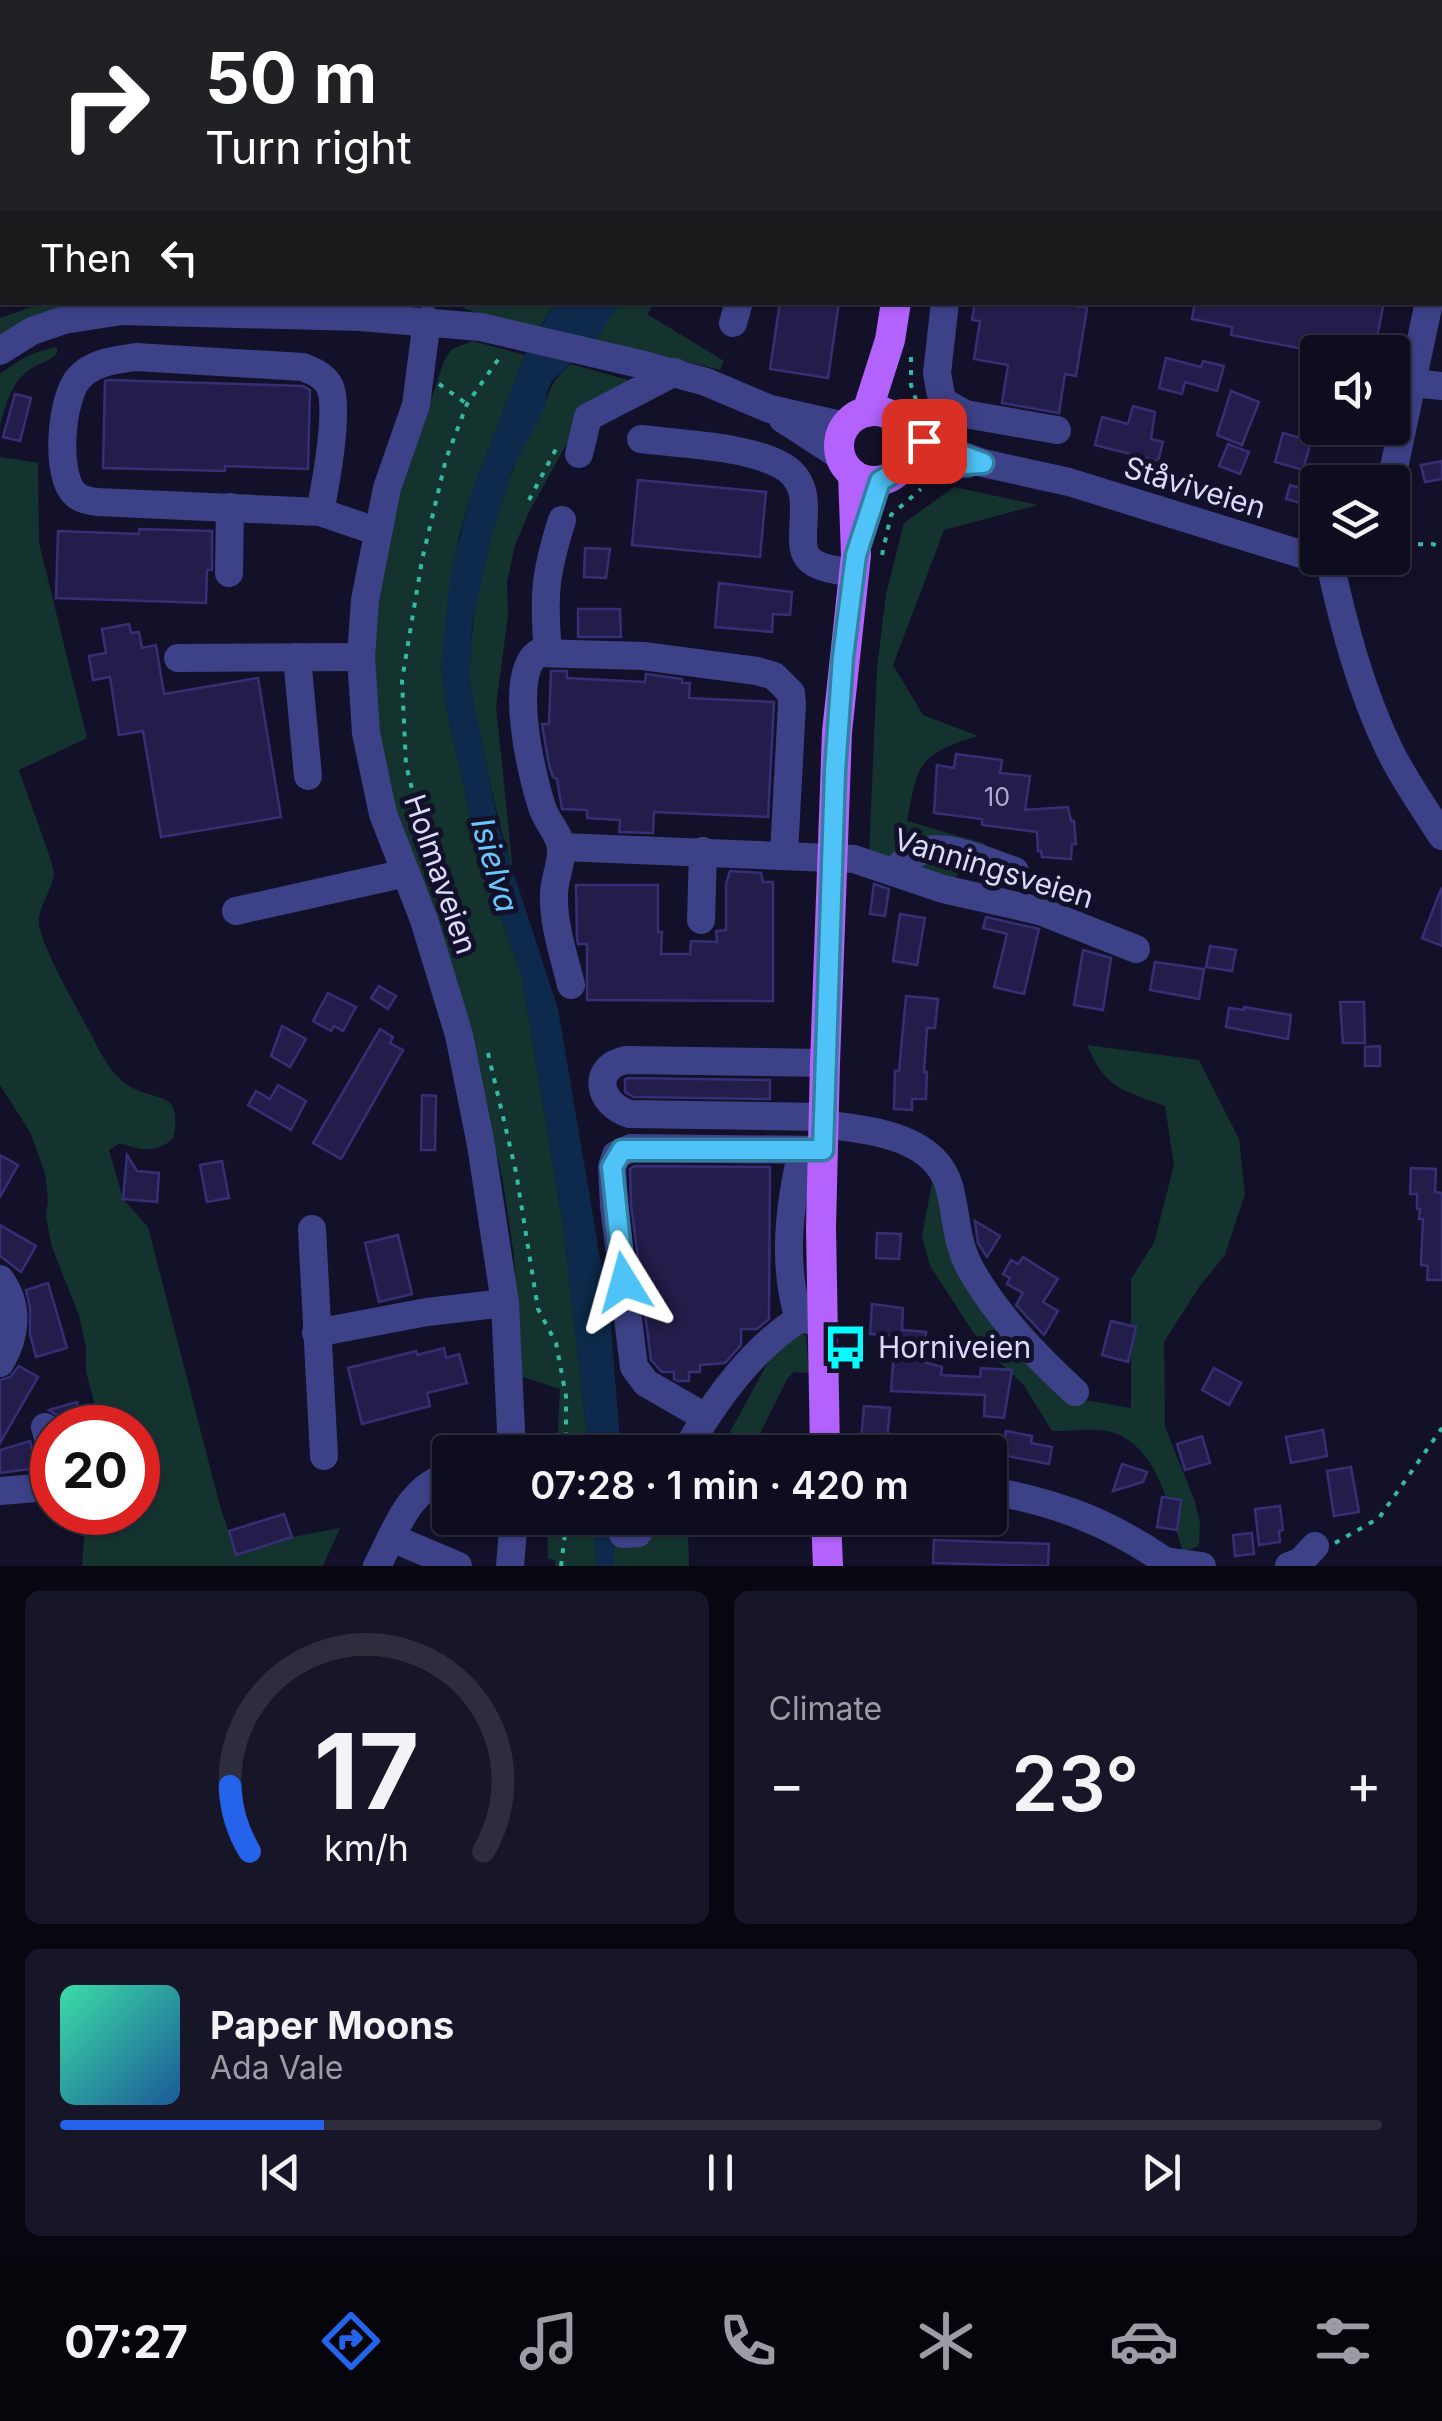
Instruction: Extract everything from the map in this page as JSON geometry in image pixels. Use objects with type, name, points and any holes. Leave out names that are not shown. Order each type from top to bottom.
[{"type":"main road","points":[[822,1435],[810,1320],[840,694],[863,566],[896,305]]},
{"type":"main road","points":[[827,1535],[828,1566]]},
{"type":"street","points":[[945,305],[937,373],[942,401],[965,414],[1058,430]]},
{"type":"street","points":[[1395,465],[1428,305]]},
{"type":"street","name":"Ståviveien","points":[[0,350],[32,331],[93,315],[284,309],[436,315],[675,372],[879,451],[983,463],[1069,482],[1300,548]]},
{"type":"street","name":"Holmaveien","points":[[436,315],[422,379],[376,530],[364,600],[361,657],[366,733],[383,814],[460,1035],[504,1304],[511,1435]]},
{"type":"street","points":[[320,512],[328,472],[334,397],[328,383],[318,374],[303,367],[136,357],[108,361],[78,378],[67,402],[62,457],[68,486],[78,497],[98,502],[320,512],[376,530]]},
{"type":"street","points":[[580,451],[588,417],[675,372]]},
{"type":"street","points":[[1413,383],[1442,386]]},
{"type":"street","points":[[641,438],[747,454],[781,464],[798,480],[805,496],[802,538],[807,558],[815,564],[863,566]]},
{"type":"street","points":[[229,573],[230,506]]},
{"type":"street","points":[[548,652],[546,572],[562,520]]},
{"type":"street","name":"Ståviveien","points":[[1341,575],[1341,614],[1371,709],[1390,752],[1442,836]]},
{"type":"street","points":[[571,985],[554,911],[562,847],[543,812],[524,744],[525,671],[530,658],[548,652],[643,656],[774,676],[791,693],[792,704],[784,854]]},
{"type":"street","points":[[297,657],[308,776]]},
{"type":"street","points":[[178,658],[361,657]]},
{"type":"street","name":"Vanningsveien","points":[[562,847],[831,856],[896,870],[943,888],[1040,911],[1136,950]]},
{"type":"street","points":[[896,870],[907,854],[925,848],[945,849],[1015,871]]},
{"type":"street","points":[[701,920],[704,851]]},
{"type":"street","points":[[236,911],[406,873]]},
{"type":"street","points":[[818,1136],[630,1114],[610,1106],[602,1086],[608,1069],[626,1060],[825,1063]]},
{"type":"street","points":[[705,1417],[646,1383],[634,1368],[612,1167],[622,1150],[884,1134],[910,1142],[936,1163],[948,1184],[959,1246],[972,1271],[1003,1316],[1043,1362],[1076,1392]]},
{"type":"street","points":[[312,1229],[324,1456]]},
{"type":"street","points":[[0,1280],[10,1293],[14,1320],[13,1335],[0,1363]]},
{"type":"street","points":[[316,1333],[427,1312],[504,1304]]},
{"type":"street","points":[[694,1435],[770,1337],[810,1320]]},
{"type":"street","points":[[377,1566],[414,1496],[432,1482]]},
{"type":"street","points":[[0,1491],[30,1488]]},
{"type":"street","points":[[1007,1494],[1026,1497],[1125,1534],[1166,1564],[1202,1566]]},
{"type":"street","points":[[510,1566],[513,1535]]},
{"type":"street","points":[[392,1538],[458,1566]]},
{"type":"street","points":[[1289,1566],[1300,1562],[1316,1546]]},
{"type":"path","points":[[434,878],[406,766],[402,680],[422,560],[446,459],[468,404],[502,353]]},
{"type":"path","points":[[422,379],[445,385],[468,404]]},
{"type":"path","points":[[529,500],[557,446],[580,451]]},
{"type":"path","points":[[863,566],[891,515],[879,451]]},
{"type":"path","points":[[1410,544],[1442,548]]},
{"type":"path","points":[[488,1052],[516,1172],[538,1310],[556,1342],[566,1396],[566,1435]]},
{"type":"path","points":[[1316,1546],[1333,1544],[1379,1518],[1442,1428]]},
{"type":"path","points":[[561,1566],[566,1535]]},
{"type":"green space","points":[[37,305],[78,305],[43,315],[0,338],[0,318]]},
{"type":"green space","points":[[465,305],[554,305],[540,327],[464,308]]},
{"type":"green space","points":[[619,305],[654,305],[647,314],[724,361],[720,370],[594,339]]},
{"type":"green space","points":[[473,341],[525,355],[470,497],[458,540],[441,667],[479,855],[522,977],[563,1225],[587,1435],[558,1435],[560,1389],[520,1376],[514,1256],[485,1099],[391,805],[380,739],[373,643],[384,540],[444,361],[452,349]]},
{"type":"green space","points":[[57,347],[54,356],[17,382],[0,427],[0,374],[27,357]]},
{"type":"green space","points":[[570,364],[632,381],[577,425],[515,545],[507,582],[508,616],[496,706],[513,871],[472,692],[474,614],[488,546],[509,479],[552,386]]},
{"type":"green space","points":[[0,457],[38,463],[39,543],[87,738],[19,770],[54,873],[39,918],[41,934],[60,977],[112,1070],[122,1081],[162,1098],[174,1110],[173,1139],[166,1144],[148,1149],[120,1143],[109,1150],[123,1199],[148,1227],[236,1554],[340,1528],[323,1566],[82,1566],[84,1535],[160,1535],[160,1405],[95,1405],[86,1372],[79,1315],[52,1247],[46,1217],[45,1173],[31,1134],[0,1085]]},
{"type":"green space","points":[[954,487],[1038,505],[944,530],[893,665],[923,715],[978,736],[944,749],[925,763],[914,785],[907,821],[986,844],[951,882],[869,855],[877,669],[886,594],[904,523]]},
{"type":"green space","points":[[1087,1045],[1199,1060],[1239,1139],[1245,1194],[1225,1255],[1164,1342],[1165,1427],[1200,1523],[1199,1546],[1183,1552],[1159,1480],[1138,1448],[1107,1431],[1052,1431],[1023,1384],[983,1347],[930,1266],[922,1236],[933,1178],[987,1312],[1011,1348],[1066,1397],[1131,1408],[1131,1279],[1154,1243],[1174,1165],[1165,1106],[1117,1086],[1101,1071]]},
{"type":"green space","points":[[798,1331],[806,1336],[809,1373],[794,1372],[787,1379],[759,1435],[728,1435],[778,1344]]},
{"type":"green space","points":[[547,1535],[595,1535],[596,1566],[555,1566],[555,1560],[548,1559]]},
{"type":"green space","points":[[656,1535],[688,1535],[689,1566],[613,1566],[615,1542]]},
{"type":"water","name":"Isielva","points":[[554,305],[619,305],[599,335],[552,381],[545,407],[512,470],[492,535],[472,624],[470,682],[499,828],[558,1009],[610,1316],[620,1435],[587,1435],[563,1225],[522,977],[479,855],[447,710],[441,667],[451,571],[470,497],[525,355]]},
{"type":"water","points":[[595,1535],[616,1535],[613,1566],[596,1566]]},
{"type":"building","points":[[780,305],[839,305],[828,378],[770,369]]},
{"type":"building","points":[[974,305],[1087,308],[1076,376],[1065,374],[1059,413],[1002,403],[1008,365],[974,359],[980,321],[972,320]]},
{"type":"building","points":[[1194,305],[1383,305],[1377,335],[1300,335],[1300,348],[1231,335],[1232,327],[1192,319]]},
{"type":"building","points":[[1166,358],[1201,367],[1203,361],[1224,366],[1217,391],[1185,382],[1182,394],[1159,388]]},
{"type":"building","points":[[105,381],[303,386],[310,390],[308,469],[103,468]]},
{"type":"building","points":[[1231,391],[1259,402],[1242,445],[1217,435]]},
{"type":"building","points":[[15,394],[31,398],[20,441],[3,437]]},
{"type":"building","points":[[1133,406],[1155,412],[1151,439],[1163,442],[1158,461],[1095,445],[1102,417],[1128,424]]},
{"type":"building","points":[[1283,433],[1300,438],[1300,445],[1310,445],[1300,469],[1275,462]]},
{"type":"building","points":[[1228,444],[1249,452],[1240,474],[1219,466]]},
{"type":"building","points":[[1442,461],[1442,479],[1425,482],[1421,465]]},
{"type":"building","points":[[638,480],[766,492],[760,557],[632,545]]},
{"type":"building","points":[[1290,485],[1300,488],[1300,503],[1286,499]]},
{"type":"building","points":[[139,529],[212,531],[212,570],[207,570],[206,603],[56,598],[58,531],[139,534]]},
{"type":"building","points":[[585,548],[610,549],[606,578],[584,577]]},
{"type":"building","points":[[719,583],[792,592],[790,615],[773,614],[772,632],[715,627]]},
{"type":"building","points":[[578,609],[620,609],[621,637],[578,637]]},
{"type":"building","points":[[129,624],[131,633],[139,632],[142,648],[156,645],[164,694],[258,678],[281,817],[161,837],[143,731],[119,735],[110,677],[93,680],[89,656],[106,653],[102,629]]},
{"type":"building","points":[[551,671],[567,671],[567,678],[645,682],[646,674],[682,679],[682,683],[690,683],[689,698],[774,702],[768,817],[654,812],[653,833],[619,832],[620,820],[587,818],[587,810],[562,809],[542,724],[549,724]]},
{"type":"building","points":[[956,754],[1002,760],[1000,773],[1030,776],[1025,810],[1068,807],[1076,844],[1072,844],[1071,859],[1042,857],[1037,832],[982,825],[982,819],[934,813],[937,765],[954,768]]},
{"type":"building","points":[[730,871],[761,873],[763,882],[773,882],[773,1001],[587,1000],[587,944],[578,944],[576,885],[658,885],[661,954],[690,954],[691,941],[717,942],[716,931],[726,930],[726,884]]},
{"type":"building","points":[[874,884],[889,889],[885,916],[870,914]]},
{"type":"building","points":[[1442,890],[1442,946],[1422,938]]},
{"type":"building","points":[[900,914],[925,918],[917,965],[893,961]]},
{"type":"building","points":[[986,917],[1039,929],[1024,994],[994,987],[1007,934],[983,928]]},
{"type":"building","points":[[1210,946],[1236,950],[1232,971],[1206,967]]},
{"type":"building","points":[[1083,950],[1111,958],[1103,1010],[1074,1005]]},
{"type":"building","points":[[1155,962],[1204,969],[1199,999],[1150,990]]},
{"type":"building","points":[[379,986],[396,996],[388,1009],[371,998]]},
{"type":"building","points":[[328,993],[356,1007],[343,1031],[334,1026],[331,1031],[313,1021]]},
{"type":"building","points":[[906,996],[938,999],[935,1028],[927,1028],[926,1099],[912,1099],[912,1110],[894,1109],[895,1071],[899,1071]]},
{"type":"building","points":[[1340,1002],[1364,1002],[1365,1043],[1343,1043]]},
{"type":"building","points":[[1229,1008],[1291,1015],[1288,1039],[1226,1027]]},
{"type":"building","points":[[282,1026],[306,1039],[290,1067],[271,1056]]},
{"type":"building","points":[[380,1029],[393,1037],[390,1043],[403,1050],[341,1159],[313,1143]]},
{"type":"building","points":[[1380,1046],[1380,1066],[1365,1066],[1365,1047]]},
{"type":"building","points":[[625,1079],[770,1080],[770,1099],[634,1097],[625,1092]]},
{"type":"building","points":[[278,1085],[306,1101],[291,1130],[248,1105],[256,1091],[270,1099]]},
{"type":"building","points":[[422,1095],[436,1096],[435,1150],[421,1150]]},
{"type":"building","points":[[0,1155],[18,1165],[0,1197]]},
{"type":"building","points":[[127,1155],[137,1171],[159,1173],[157,1202],[123,1199]]},
{"type":"building","points":[[222,1161],[229,1198],[207,1202],[200,1165]]},
{"type":"building","points":[[770,1167],[769,1319],[757,1329],[741,1329],[741,1345],[725,1363],[700,1365],[700,1372],[689,1372],[689,1381],[674,1379],[674,1372],[662,1372],[651,1360],[631,1204],[630,1169]]},
{"type":"building","points":[[1411,1168],[1436,1169],[1435,1192],[1442,1193],[1442,1280],[1427,1280],[1428,1266],[1421,1265],[1423,1219],[1419,1219],[1417,1194],[1410,1194]]},
{"type":"building","points":[[975,1221],[1000,1236],[987,1257],[978,1243]]},
{"type":"building","points":[[0,1225],[36,1246],[21,1272],[0,1256]]},
{"type":"building","points":[[877,1233],[901,1234],[899,1259],[876,1258]]},
{"type":"building","points":[[398,1235],[412,1294],[379,1302],[365,1243]]},
{"type":"building","points":[[1023,1257],[1058,1279],[1043,1302],[1058,1311],[1044,1335],[1016,1305],[1023,1293],[1007,1284],[1010,1278],[1003,1274],[1011,1260],[1018,1264]]},
{"type":"building","points":[[48,1283],[67,1348],[36,1357],[26,1290]]},
{"type":"building","points":[[872,1304],[903,1308],[902,1330],[926,1332],[924,1362],[942,1367],[941,1375],[980,1377],[981,1368],[1012,1370],[1004,1418],[984,1416],[985,1395],[891,1391],[895,1336],[870,1334]]},
{"type":"building","points":[[1111,1321],[1136,1327],[1128,1362],[1102,1355]]},
{"type":"building","points":[[444,1348],[446,1358],[459,1354],[467,1383],[427,1393],[430,1406],[362,1424],[348,1368]]},
{"type":"building","points":[[19,1366],[38,1377],[0,1443],[0,1380],[10,1377]]},
{"type":"building","points":[[1214,1368],[1241,1383],[1229,1405],[1202,1390]]},
{"type":"building","points":[[864,1406],[890,1408],[888,1435],[861,1435]]},
{"type":"building","points":[[1323,1430],[1327,1456],[1291,1463],[1286,1437]]},
{"type":"building","points":[[1006,1431],[1032,1436],[1031,1443],[1052,1447],[1049,1464],[1007,1456]]},
{"type":"building","points":[[1202,1436],[1210,1463],[1185,1470],[1177,1444]]},
{"type":"building","points":[[30,1441],[30,1469],[0,1473],[0,1450]]},
{"type":"building","points":[[1122,1464],[1147,1472],[1143,1482],[1113,1491]]},
{"type":"building","points":[[1351,1467],[1359,1512],[1334,1516],[1327,1471]]},
{"type":"building","points":[[1162,1497],[1181,1500],[1177,1530],[1157,1527]]},
{"type":"building","points":[[1280,1506],[1280,1542],[1259,1545],[1255,1509]]},
{"type":"building","points":[[284,1514],[292,1537],[236,1555],[229,1531]]},
{"type":"building","points":[[1252,1533],[1254,1554],[1235,1556],[1233,1535]]},
{"type":"building","points":[[934,1540],[1049,1544],[1048,1566],[933,1563]]},
{"type":"place","name":"Horniveien","points":[[845,1347]]},
{"type":"route","points":[[624,1282],[612,1167],[622,1150],[823,1150],[835,771],[843,657],[856,555],[880,481],[903,467],[983,463],[924,441]]}]
